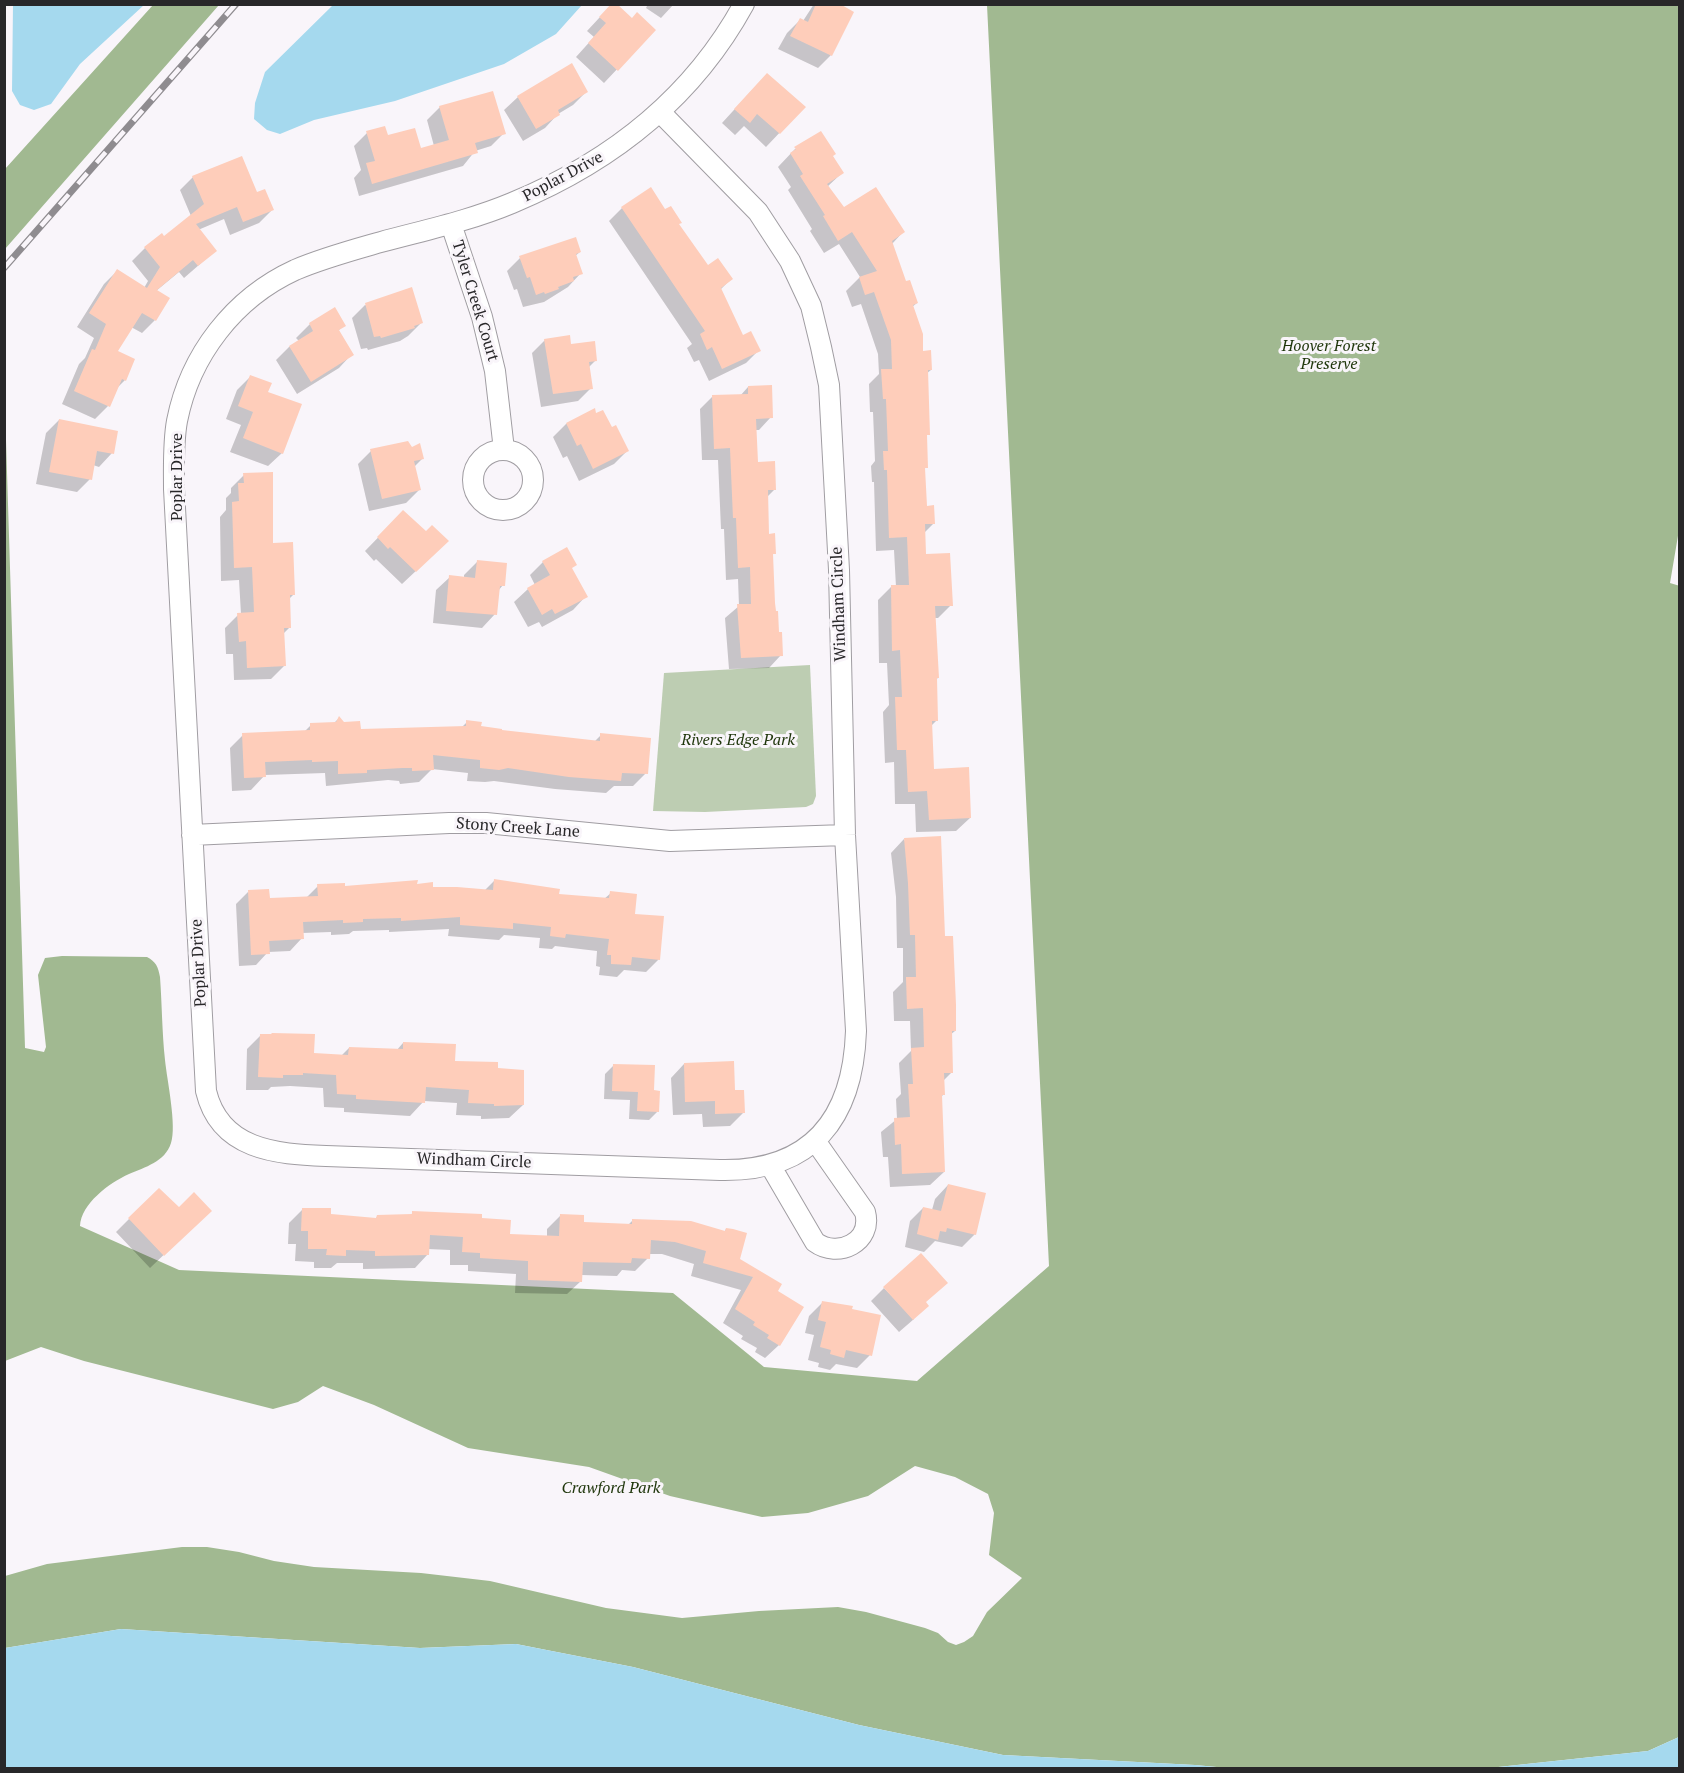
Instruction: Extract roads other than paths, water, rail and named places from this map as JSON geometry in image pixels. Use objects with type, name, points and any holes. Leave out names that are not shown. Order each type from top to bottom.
[{"type":"street","name":"Poplar Drive","points":[[206,1091],[174,489],[177,421],[186,390],[203,352],[224,322],[252,296],[295,270],[323,259],[501,208],[546,189],[585,168],[660,112],[687,86],[712,57],[744,4]]},
{"type":"street","name":"Windham Circle","points":[[206,1091],[214,1117],[226,1129],[245,1142],[268,1151],[286,1154],[726,1170],[754,1169],[802,1152],[816,1142],[830,1124],[842,1101],[851,1080],[856,1031],[845,835],[839,570],[829,385],[811,306],[790,261],[758,212],[660,112]]},
{"type":"street","name":"Tyler Creek Court","points":[[451,224],[482,316],[495,371],[504,450]]},
{"type":"street","name":"Stony Creek Lane","points":[[192,835],[486,823],[670,841],[845,835]]},
{"type":"street","points":[[770,1165],[814,1242],[832,1250],[842,1249],[852,1244],[865,1230],[867,1221],[865,1212],[816,1142]]},
{"type":"water","points":[[13,4],[144,5],[80,64],[51,104],[34,110],[20,105],[12,91]]},
{"type":"water","points":[[333,5],[582,5],[556,34],[504,64],[395,101],[314,120],[280,134],[267,130],[254,119],[255,103],[265,72]]},
{"type":"water","points":[[121,1629],[420,1648],[516,1644],[633,1667],[859,1725],[1003,1755],[1227,1768],[5,1768],[5,1648]]},
{"type":"water","points":[[1679,1737],[1679,1768],[1489,1768],[1648,1751]]},
{"type":"railway","points":[[4,268],[236,4]]},
{"type":"park label","name":"Hoover Forest Preserve","points":[[1329,355]]},
{"type":"park label","name":"Rivers Edge Park","points":[[738,740]]},
{"type":"park label","name":"Crawford Park","points":[[611,1488]]}]
